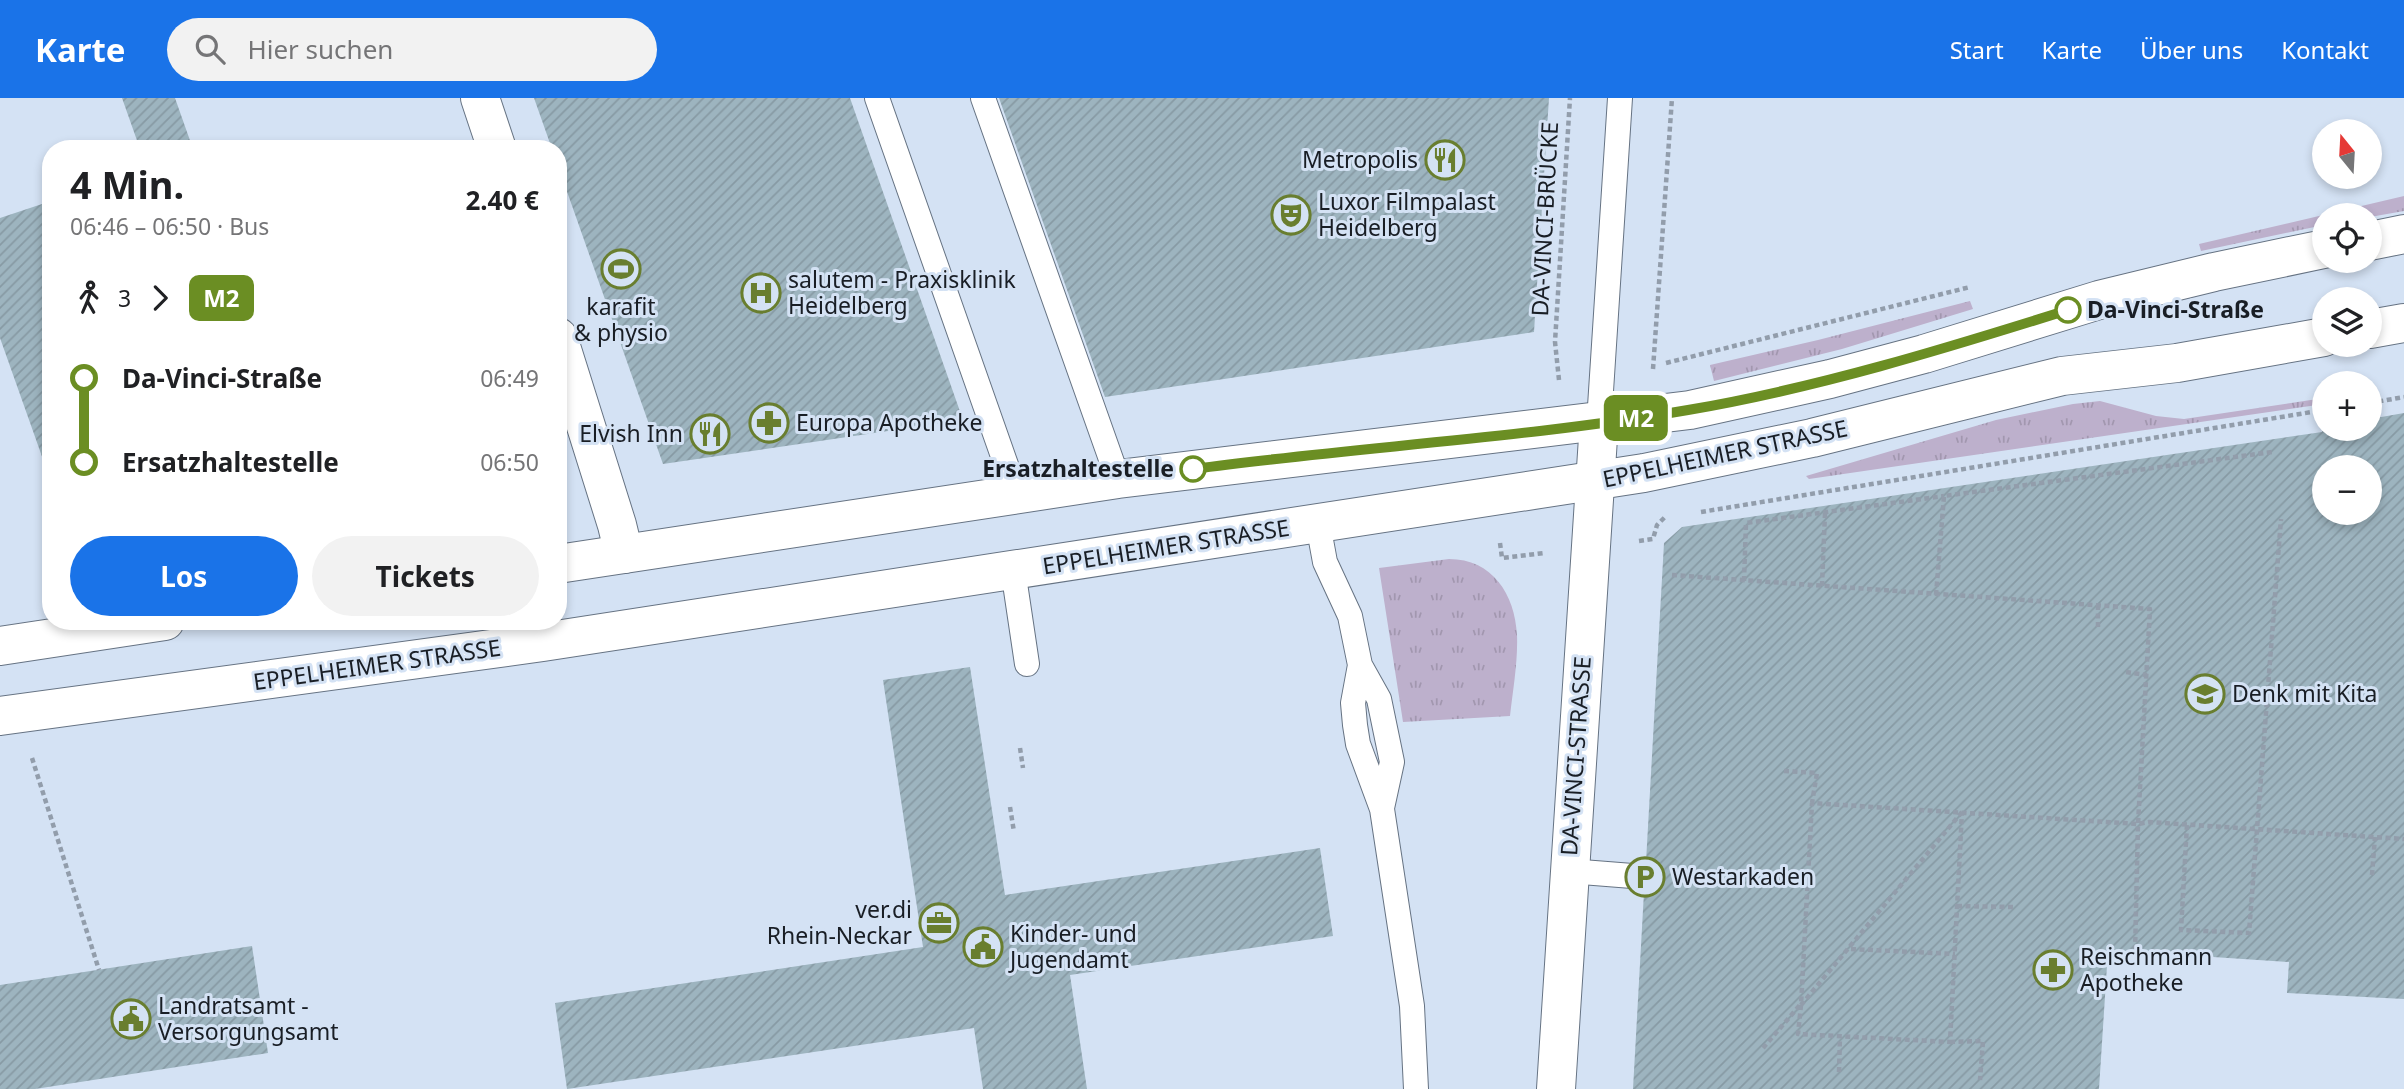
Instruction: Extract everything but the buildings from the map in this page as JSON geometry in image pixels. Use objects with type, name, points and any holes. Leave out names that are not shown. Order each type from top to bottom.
[{"type":"main road","points":[[480,98],[494,140]]},
{"type":"main road","points":[[2382,238],[2404,234]]},
{"type":"main road","points":[[567,563],[1118,479],[1690,410],[1830,379],[1924,354],[2099,300],[2312,252]]},
{"type":"main road","points":[[2382,327],[2404,323]]},
{"type":"main road","name":"EPPELHEIMER STRASSE","points":[[0,716],[543,642],[1594,481],[1704,462],[2062,376],[2177,363],[2312,339]]},
{"type":"main road","points":[[567,366],[624,554]]},
{"type":"main road","name":"DA-VINCI-STRASSE","points":[[1556,1089],[1599,422]]},
{"type":"main road","points":[[0,646],[106,630]]},
{"type":"lane","points":[[877,98],[1017,496]]},
{"type":"lane","points":[[983,98],[1118,479]]},
{"type":"lane","points":[[1599,422],[1620,98]]},
{"type":"lane","points":[[1318,524],[1325,562],[1350,616],[1360,665],[1353,703],[1358,744],[1382,808],[1412,1006],[1416,1089]]},
{"type":"lane","points":[[1013,570],[1027,664]]},
{"type":"lane","points":[[1569,871],[1645,877]]},
{"type":"path","name":"DA-VINCI-BRÜCKE","points":[[1555,342],[1570,98]]},
{"type":"path","points":[[1653,365],[1672,98]]},
{"type":"path","points":[[1559,383],[1653,365],[1974,286]]},
{"type":"path","points":[[2382,401],[2404,397]]},
{"type":"path","points":[[1744,581],[1746,523],[2272,452]]},
{"type":"path","points":[[1936,595],[1944,496]]},
{"type":"path","points":[[1822,586],[1825,513]]},
{"type":"path","points":[[2187,825],[2181,930],[2249,933],[2281,519]]},
{"type":"path","points":[[1672,576],[2150,609],[2138,824],[2135,953]]},
{"type":"path","points":[[2098,605],[2098,627]]},
{"type":"path","points":[[2126,672],[2147,675]]},
{"type":"path","points":[[1020,748],[1023,768]]},
{"type":"path","points":[[32,757],[99,970]]},
{"type":"path","points":[[1784,771],[1817,773],[1812,803],[1798,1034],[1950,1042],[1983,1041],[1980,1080]]},
{"type":"path","points":[[1812,803],[2404,839]]},
{"type":"path","points":[[1010,807],[1014,832]]},
{"type":"path","points":[[1950,1042],[1962,811]]},
{"type":"path","points":[[1763,1048],[1849,949],[1962,811]]},
{"type":"path","points":[[2372,875],[2375,837]]},
{"type":"path","points":[[1957,906],[2013,907]]},
{"type":"path","points":[[1849,949],[1955,954]]},
{"type":"path","points":[[1839,1072],[1840,1037]]},
{"type":"green space","points":[[2404,196],[2404,211],[2382,215],[2382,203],[2374,203]]},
{"type":"green space","points":[[2312,218],[2312,228],[2201,251],[2199,244]]},
{"type":"green space","points":[[1970,301],[1973,309],[1842,349],[1714,381],[1710,365]]},
{"type":"green space","points":[[2312,400],[2312,406],[1809,479],[1806,476],[1996,420],[2073,404],[2100,401],[2156,416],[2184,419]]},
{"type":"green space","points":[[1449,559],[1477,565],[1489,572],[1506,593],[1512,606],[1517,645],[1510,716],[1403,722],[1379,568]]},
{"type":"bus line","name":"M2","points":[[1193,469],[1558,428],[1690,410],[1830,379],[1924,354],[2068,310]]},
{"type":"place","name":"Metropolis","points":[[1445,160]]},
{"type":"place","name":"Luxor Filmpalast Heidelberg","points":[[1291,215]]},
{"type":"place","name":"karafit & physio","points":[[621,269]]},
{"type":"place","name":"salutem - Praxisklinik Heidelberg","points":[[761,293]]},
{"type":"place","name":"Da-Vinci-Straße","points":[[2068,310]]},
{"type":"place","name":"Europa Apotheke","points":[[769,423]]},
{"type":"place","name":"Elvish Inn","points":[[710,434]]},
{"type":"place","name":"Ersatzhaltestelle","points":[[1193,469]]},
{"type":"place","name":"Denk mit Kita","points":[[2205,694]]},
{"type":"place","name":"Westarkaden","points":[[1645,877]]},
{"type":"place","name":"ver.di Rhein-Neckar","points":[[939,923]]},
{"type":"place","name":"Kinder- und Jugendamt","points":[[983,947]]},
{"type":"place","name":"Reischmann Apotheke","points":[[2053,970]]},
{"type":"place","name":"Landratsamt - Versorgungsamt","points":[[131,1019]]}]
